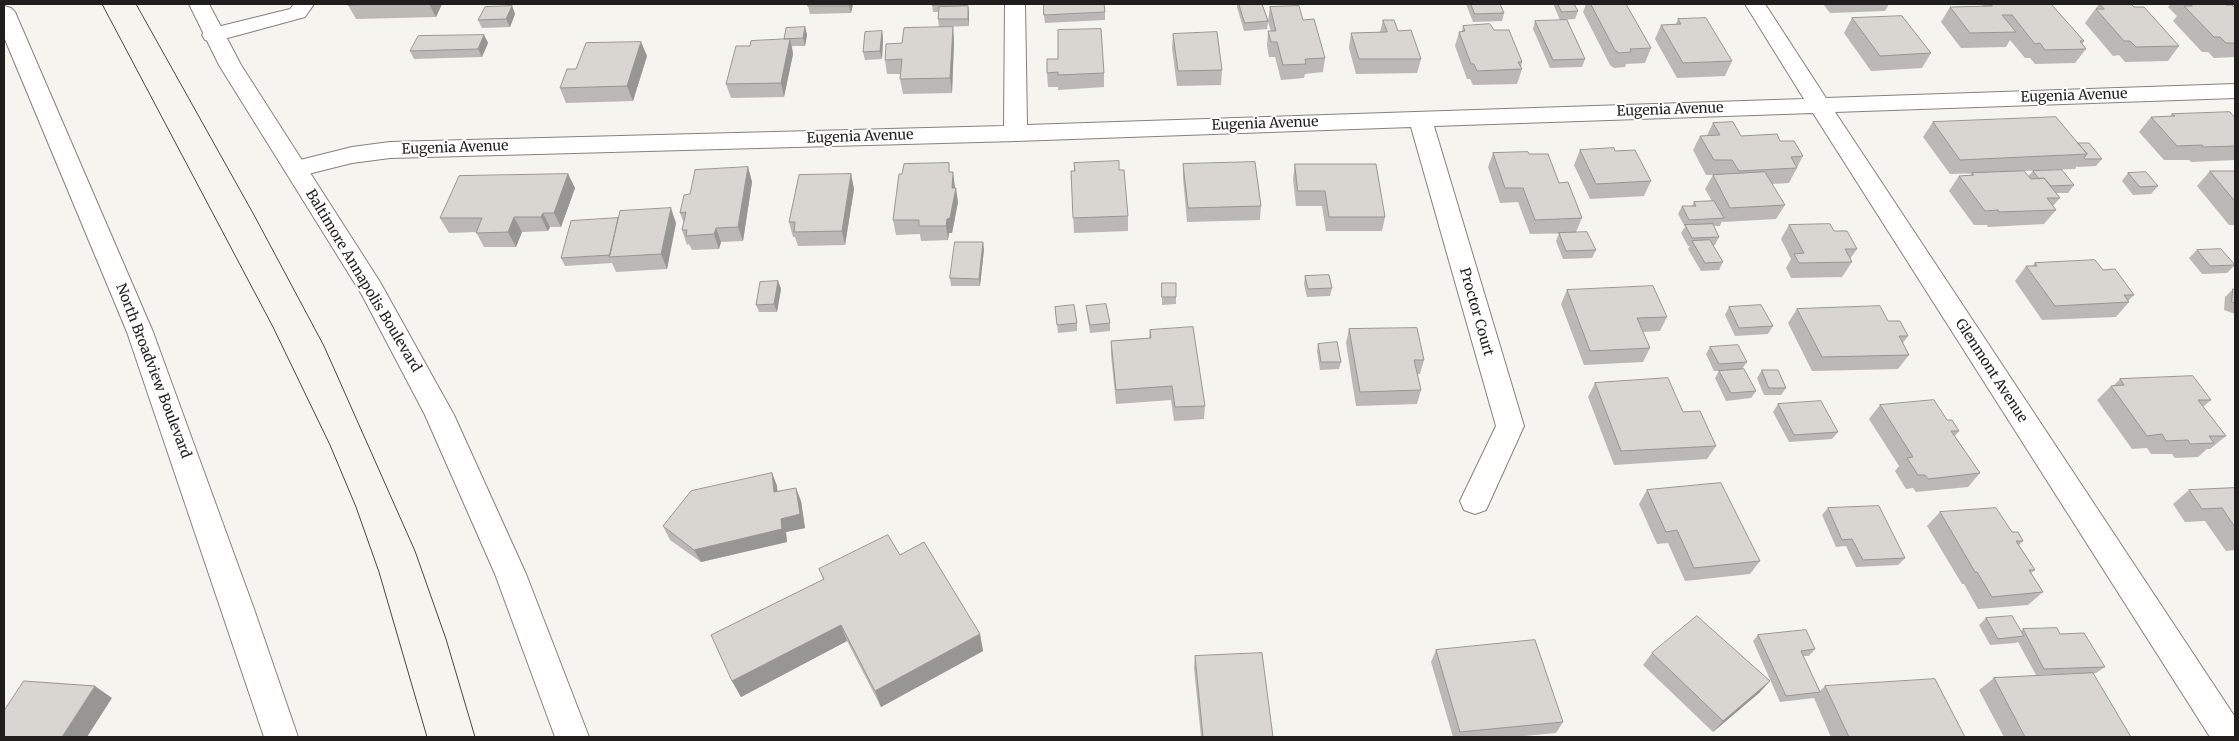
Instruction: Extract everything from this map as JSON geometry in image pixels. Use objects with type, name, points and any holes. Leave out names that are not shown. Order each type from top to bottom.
[{"type":"street","name":"Baltimore Annapolis Boulevard","points":[[199,4],[214,35],[385,312],[424,383],[464,465],[537,639],[572,737]]},
{"type":"street","points":[[214,35],[298,13],[304,4]]},
{"type":"street","points":[[1015,4],[1016,133]]},
{"type":"street","name":"Glenmont Avenue","points":[[1755,4],[1818,105],[2229,737]]},
{"type":"street","name":"North Broadview Boulevard","points":[[4,12],[140,332],[281,737]]},
{"type":"street","name":"Eugenia Avenue","points":[[296,169],[352,155],[390,150],[1016,133],[2235,91]]},
{"type":"street","name":"Proctor Court","points":[[1420,119],[1510,426],[1475,501]]},
{"type":"building","points":[[809,4],[850,4],[849,6],[808,6]]},
{"type":"building","points":[[1044,4],[1104,4],[1105,12],[1044,15]]},
{"type":"building","points":[[1239,4],[1262,4],[1268,21],[1245,23]]},
{"type":"building","points":[[1471,4],[1500,4],[1504,13],[1475,14]]},
{"type":"building","points":[[1558,4],[1574,4],[1578,11],[1562,12]]},
{"type":"building","points":[[1591,4],[1626,4],[1651,48],[1630,49],[1631,52],[1619,53],[1615,50]]},
{"type":"building","points":[[1990,4],[2051,4],[2084,41],[2080,41],[2086,49],[2045,50],[2040,43],[2035,44],[2012,15],[2002,15],[2016,32],[1970,33],[1950,7],[1992,6]]},
{"type":"building","points":[[2100,4],[2131,4],[2134,7],[2144,7],[2179,46],[2136,47],[2130,41],[2124,41],[2096,9],[2104,9]]},
{"type":"building","points":[[2190,4],[2232,5],[2235,8],[2235,43],[2226,43],[2220,37],[2214,37],[2184,6],[2192,6]]},
{"type":"building","points":[[512,6],[506,19],[478,20],[485,7]]},
{"type":"building","points":[[968,6],[968,19],[938,19],[939,7]]},
{"type":"building","points":[[1299,6],[1303,20],[1314,19],[1325,58],[1305,59],[1306,64],[1283,65],[1277,42],[1271,42],[1268,31],[1276,31],[1270,7]]},
{"type":"building","points":[[1902,16],[1931,53],[1880,56],[1852,18]]},
{"type":"building","points":[[1706,18],[1732,61],[1683,63],[1661,25],[1681,24],[1678,19]]},
{"type":"building","points":[[1383,20],[1394,20],[1398,31],[1411,30],[1421,59],[1359,59],[1351,33],[1387,32]]},
{"type":"building","points":[[1567,20],[1585,59],[1553,60],[1535,21]]},
{"type":"building","points":[[1490,24],[1494,30],[1509,30],[1522,62],[1518,62],[1522,69],[1477,71],[1474,64],[1471,64],[1459,32],[1465,31],[1463,26]]},
{"type":"building","points":[[805,27],[803,38],[784,39],[786,28]]},
{"type":"building","points":[[953,27],[950,78],[900,79],[902,59],[885,60],[886,44],[902,43],[904,28]]},
{"type":"building","points":[[1101,29],[1104,73],[1058,75],[1058,72],[1047,73],[1047,59],[1058,59],[1058,30]]},
{"type":"building","points":[[882,31],[880,51],[863,52],[865,32]]},
{"type":"building","points":[[1217,32],[1222,70],[1178,71],[1173,34]]},
{"type":"building","points":[[484,35],[478,49],[410,51],[418,36]]},
{"type":"building","points":[[790,39],[781,83],[726,84],[736,46],[750,46],[751,41]]},
{"type":"building","points":[[641,42],[627,86],[560,88],[567,69],[576,69],[586,43]]},
{"type":"building","points":[[2230,112],[2235,118],[2235,146],[2177,146],[2151,117],[2175,116],[2172,114]]},
{"type":"building","points":[[2056,117],[2087,154],[1960,160],[1933,122]]},
{"type":"building","points":[[1733,122],[1741,136],[1777,134],[1780,141],[1794,141],[1803,156],[1791,157],[1797,168],[1739,171],[1732,160],[1714,160],[1700,136],[1720,135],[1713,123]]},
{"type":"building","points":[[2078,143],[2089,143],[2102,159],[2085,159],[2087,154]]},
{"type":"building","points":[[1614,148],[1615,151],[1635,150],[1651,181],[1596,184],[1580,150]]},
{"type":"building","points":[[1528,152],[1529,154],[1548,154],[1559,183],[1568,182],[1582,218],[1535,220],[1523,188],[1505,188],[1493,153]]},
{"type":"building","points":[[1119,161],[1119,170],[1124,170],[1128,216],[1073,218],[1071,171],[1075,171],[1074,163]]},
{"type":"building","points":[[1255,162],[1261,206],[1188,208],[1183,164]]},
{"type":"building","points":[[949,163],[949,172],[953,172],[952,188],[956,188],[950,218],[947,219],[946,226],[919,226],[919,220],[893,220],[899,174],[902,174],[904,164]]},
{"type":"building","points":[[1295,164],[1376,164],[1385,217],[1329,217],[1325,191],[1298,191]]},
{"type":"building","points":[[748,167],[738,227],[716,228],[714,234],[686,236],[687,230],[682,230],[686,212],[680,213],[684,195],[690,194],[695,170]]},
{"type":"building","points":[[2062,170],[2074,185],[2051,186],[2044,178],[2039,179],[2033,171]]},
{"type":"building","points":[[2024,171],[2031,179],[2044,178],[2060,198],[2047,198],[2056,210],[1985,211],[1959,176],[1974,175],[1972,173]]},
{"type":"building","points":[[2210,171],[2235,171],[2235,201]]},
{"type":"building","points":[[1765,172],[1785,205],[1730,208],[1713,175]]},
{"type":"building","points":[[2146,172],[2158,186],[2140,187],[2128,173]]},
{"type":"building","points":[[568,174],[554,213],[543,213],[541,217],[514,217],[508,232],[476,233],[482,218],[440,218],[459,176]]},
{"type":"building","points":[[851,174],[842,231],[794,232],[795,222],[789,222],[799,175]]},
{"type":"building","points":[[1714,201],[1724,218],[1689,220],[1682,206],[1696,206],[1694,202]]},
{"type":"building","points":[[671,208],[661,254],[609,257],[620,211]]},
{"type":"building","points":[[618,218],[610,255],[561,258],[571,221]]},
{"type":"building","points":[[1713,224],[1719,237],[1692,238],[1685,225]]},
{"type":"building","points":[[1830,224],[1834,231],[1847,231],[1857,249],[1845,249],[1852,262],[1799,263],[1794,254],[1804,253],[1789,225]]},
{"type":"building","points":[[1587,232],[1596,250],[1566,251],[1559,233]]},
{"type":"building","points":[[1710,240],[1723,262],[1705,263],[1692,241]]},
{"type":"building","points":[[955,242],[983,242],[979,279],[950,278]]},
{"type":"building","points":[[2221,249],[2235,265],[2210,266],[2197,250]]},
{"type":"building","points":[[2095,260],[2103,270],[2115,269],[2134,295],[2124,295],[2129,302],[2055,306],[2026,266],[2037,266],[2035,263]]},
{"type":"building","points":[[1329,275],[1332,288],[1308,289],[1305,276]]},
{"type":"building","points":[[778,281],[774,304],[756,305],[760,282]]},
{"type":"building","points":[[1162,283],[1176,283],[1176,297],[1162,297]]},
{"type":"building","points":[[1653,286],[1667,317],[1637,318],[1650,348],[1590,351],[1567,290]]},
{"type":"building","points":[[2233,289],[2235,290],[2235,303],[2232,302]]},
{"type":"building","points":[[1106,304],[1110,323],[1090,325],[1086,306]]},
{"type":"building","points":[[1074,305],[1077,323],[1057,325],[1055,307]]},
{"type":"building","points":[[1761,305],[1773,326],[1739,328],[1729,307]]},
{"type":"building","points":[[1880,306],[1888,321],[1900,321],[1908,336],[1899,336],[1909,355],[1822,357],[1797,309]]},
{"type":"building","points":[[1193,327],[1205,406],[1175,407],[1172,386],[1116,390],[1111,341],[1151,338],[1150,330]]},
{"type":"building","points":[[1417,328],[1424,360],[1414,360],[1421,390],[1360,392],[1349,329]]},
{"type":"building","points":[[1337,342],[1341,362],[1321,362],[1318,344]]},
{"type":"building","points":[[1738,345],[1747,362],[1719,364],[1710,347]]},
{"type":"building","points":[[1744,369],[1756,391],[1731,393],[1719,371]]},
{"type":"building","points":[[1762,370],[1778,370],[1786,388],[1769,388]]},
{"type":"building","points":[[2193,376],[2211,400],[2198,400],[2226,436],[2209,436],[2214,443],[2190,444],[2188,440],[2166,441],[2162,434],[2147,436],[2111,386],[2124,385],[2120,379]]},
{"type":"building","points":[[1668,378],[1683,412],[1700,411],[1716,446],[1621,451],[1595,383]]},
{"type":"building","points":[[1934,400],[1947,420],[1952,420],[1959,431],[1951,431],[1980,473],[1928,479],[1925,475],[1918,475],[1907,458],[1913,457],[1880,405]]},
{"type":"building","points":[[1821,401],[1838,432],[1794,435],[1778,404]]},
{"type":"building","points":[[772,473],[774,492],[796,488],[800,514],[781,519],[782,529],[694,550],[663,526],[691,491]]},
{"type":"building","points":[[1721,483],[1760,561],[1694,568],[1677,530],[1666,532],[1647,490]]},
{"type":"building","points":[[2235,488],[2235,527],[2222,508],[2202,509],[2189,490]]},
{"type":"building","points":[[1879,506],[1905,558],[1863,560],[1852,539],[1842,540],[1828,508]]},
{"type":"building","points":[[1996,508],[2012,532],[2018,532],[2022,539],[2023,541],[2016,541],[2035,570],[2029,570],[2043,592],[1992,597],[1940,512]]},
{"type":"building","points":[[888,535],[900,555],[924,542],[980,634],[875,691],[841,625],[732,681],[711,635],[824,579],[819,569]]},
{"type":"building","points":[[1697,616],[1770,681],[1723,721],[1652,653]]},
{"type":"building","points":[[2012,616],[2024,636],[1998,639],[1986,618]]},
{"type":"building","points":[[2057,628],[2060,634],[2084,633],[2105,667],[2044,669],[2023,629]]},
{"type":"building","points":[[1806,630],[1815,649],[1801,651],[1820,692],[1786,696],[1758,635]]},
{"type":"building","points":[[1535,640],[1563,722],[1460,732],[1436,650]]},
{"type":"building","points":[[1262,653],[1273,737],[1203,737],[1195,656]]},
{"type":"building","points":[[2093,673],[2131,737],[2025,737],[1994,678]]},
{"type":"building","points":[[1935,679],[1965,737],[1849,737],[1825,686]]},
{"type":"building","points":[[24,681],[95,686],[62,737],[4,737],[4,711]]},
{"type":"tram line","points":[[102,4],[273,327],[330,445],[356,507],[379,572],[427,737]]},
{"type":"tram line","points":[[136,4],[254,215],[324,346],[415,551],[446,639],[475,737]]}]
